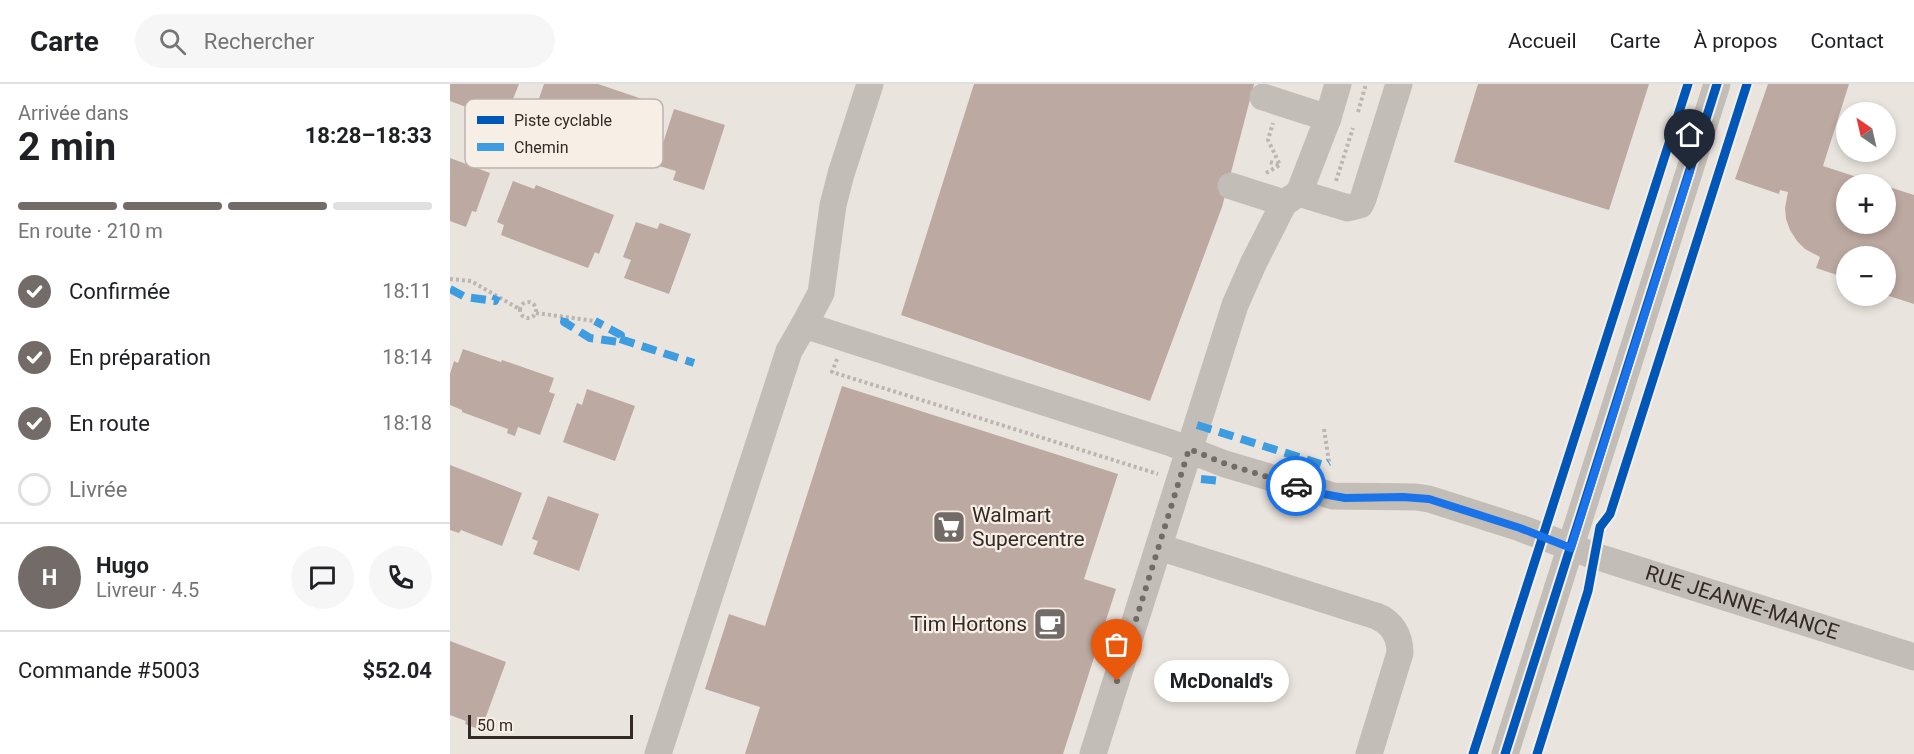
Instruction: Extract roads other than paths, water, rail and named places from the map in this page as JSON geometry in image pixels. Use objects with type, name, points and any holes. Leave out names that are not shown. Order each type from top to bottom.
[{"type":"street","points":[[658,754],[789,351],[821,293],[833,206],[870,84]]},
{"type":"street","points":[[1093,754],[1242,287],[1292,198],[1328,118],[1338,84]]},
{"type":"street","points":[[1231,186],[1348,208],[1359,205],[1363,199],[1400,84]]},
{"type":"street","points":[[1505,754],[1718,84]]},
{"type":"street","points":[[1263,97],[1328,118]]},
{"type":"street","name":"RUE JEANNE-MANCE","points":[[804,325],[1189,449],[1226,464],[1333,496],[1429,499],[1520,528],[1571,548],[1914,657]]},
{"type":"street","points":[[1159,547],[1376,616],[1388,622],[1398,639],[1400,653],[1369,754]]},
{"type":"place","name":"Walmart Supercentre","points":[[949,527]]},
{"type":"place","name":"Tim Hortons","points":[[1050,624]]},
{"type":"place","name":"McDonald's","points":[[1117,681]]}]
